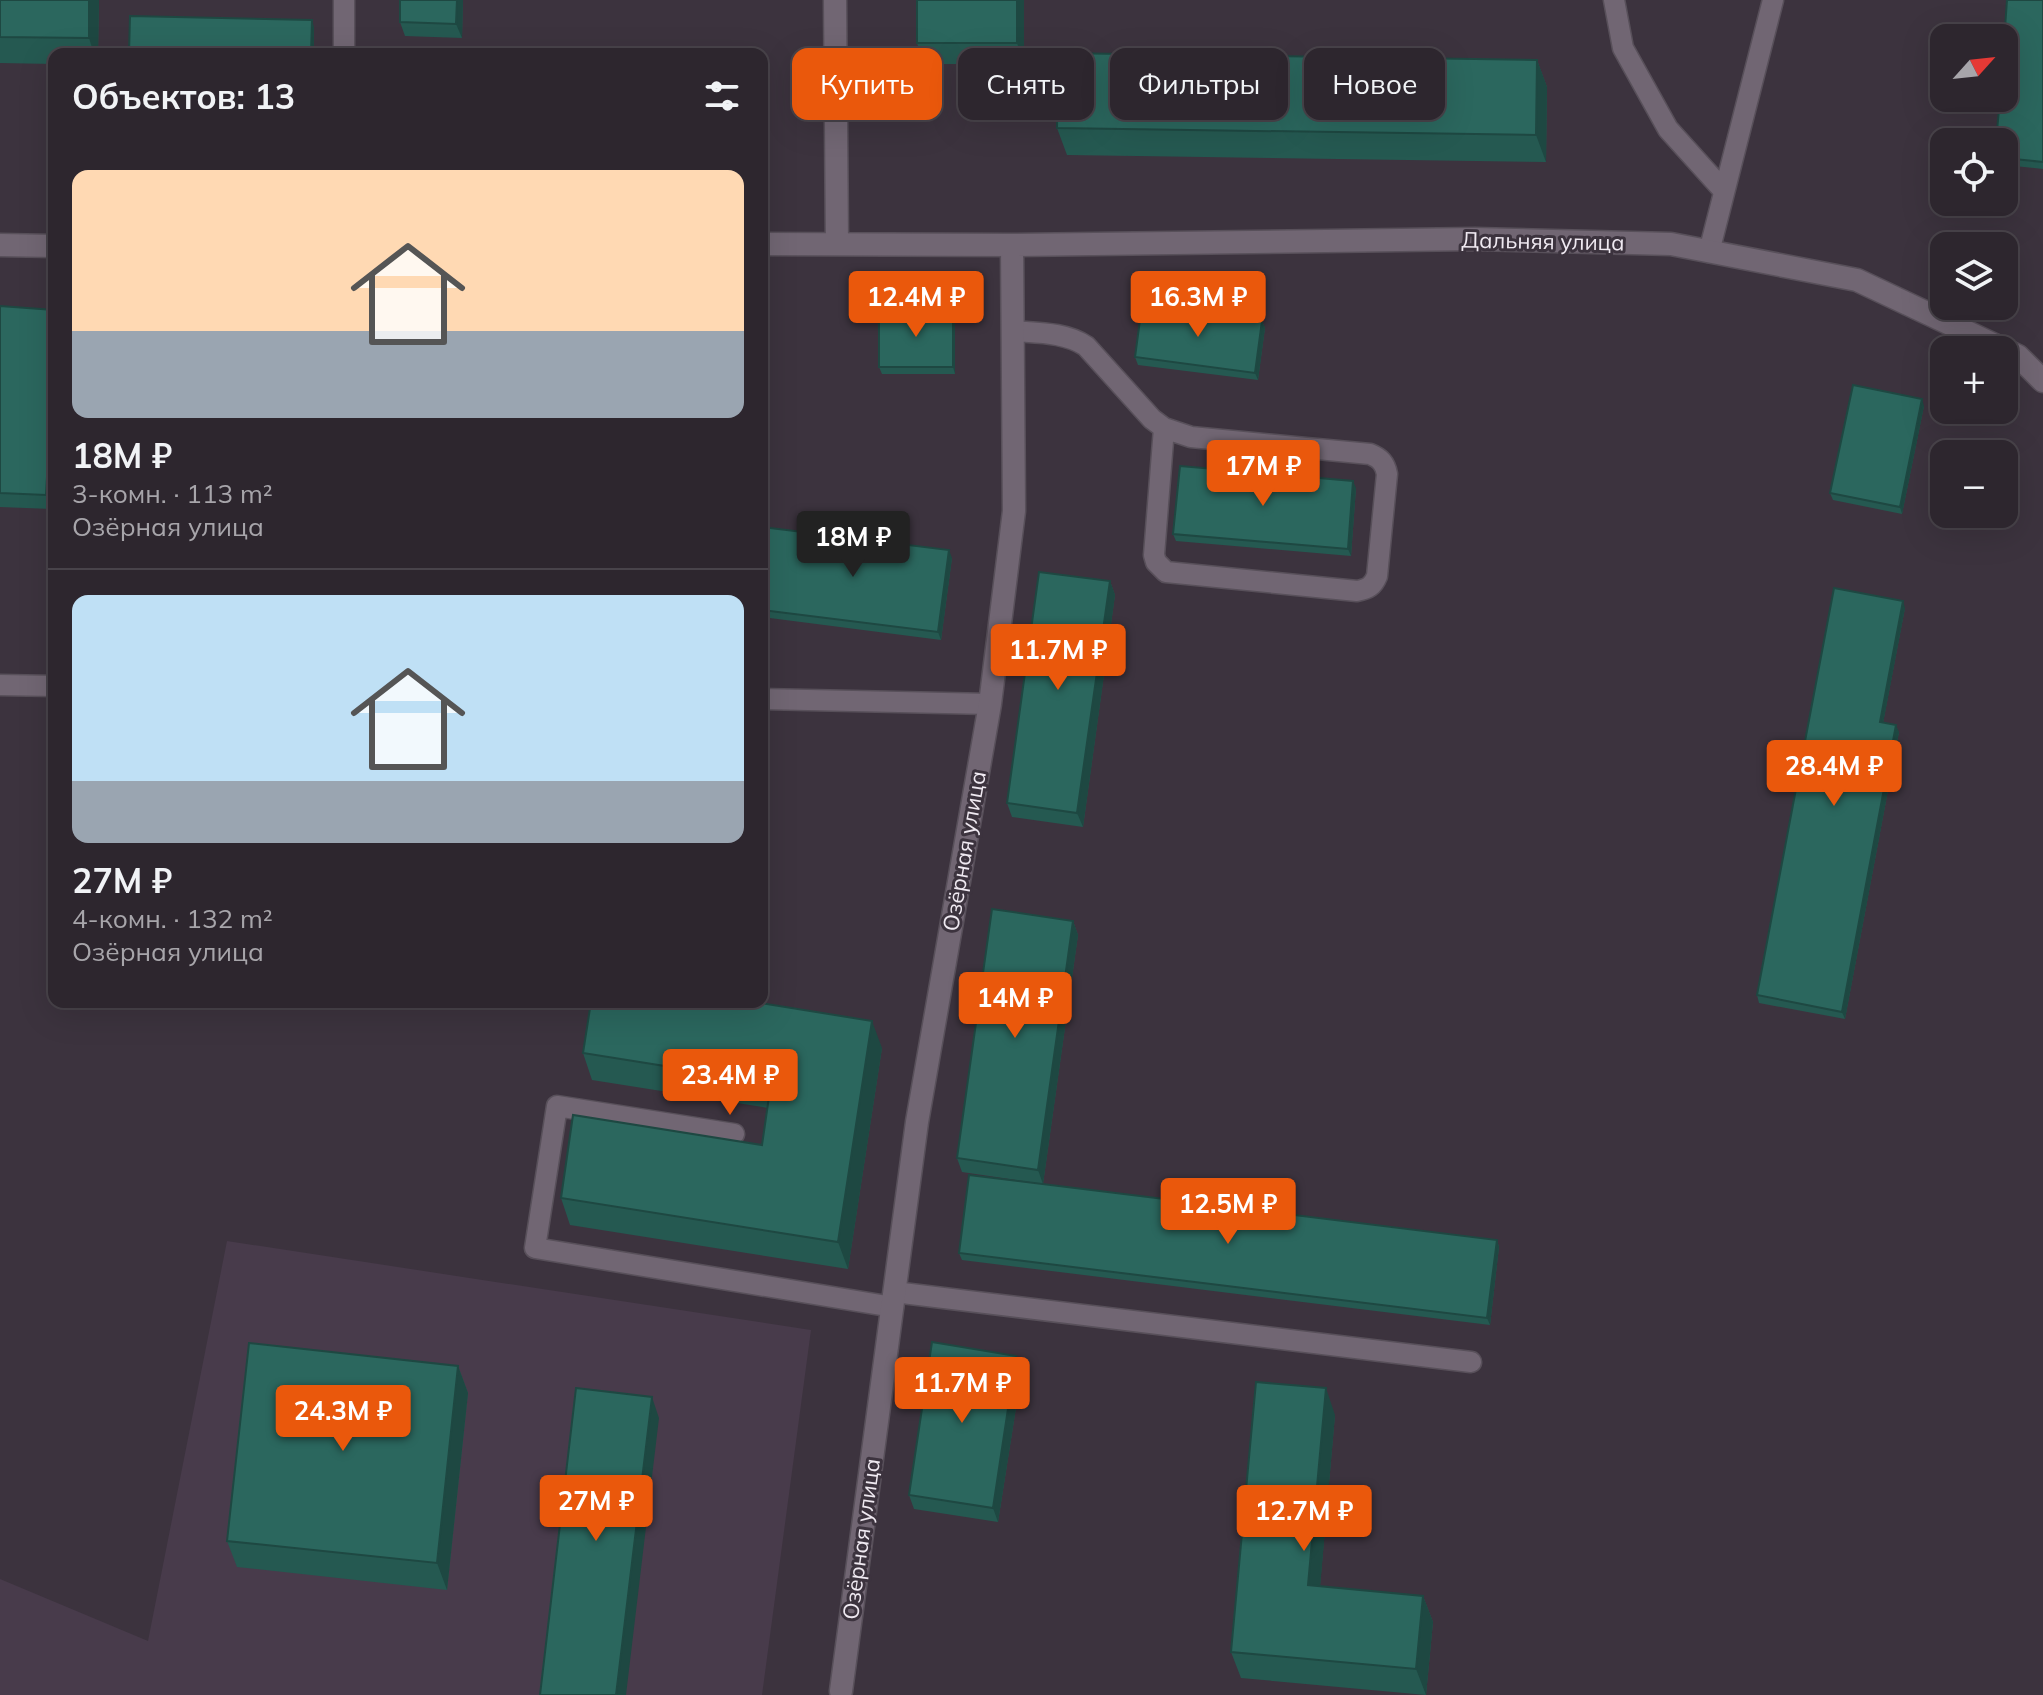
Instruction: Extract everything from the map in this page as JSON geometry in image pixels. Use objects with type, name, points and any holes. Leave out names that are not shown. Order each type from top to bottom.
[{"type":"street","points":[[835,0],[837,243]]},
{"type":"street","name":"Дальняя улица","points":[[768,244],[1012,245],[1475,239],[1671,244],[1857,280],[2018,356],[2043,381]]},
{"type":"street","points":[[0,245],[48,246]]},
{"type":"street","name":"Озёрная улица","points":[[841,1691],[917,1122],[990,704],[1014,511],[1012,245]]},
{"type":"lane","points":[[344,0],[344,48]]},
{"type":"lane","points":[[1614,0],[1623,48],[1668,129],[1724,191]]},
{"type":"lane","points":[[1709,252],[1773,0]]},
{"type":"lane","points":[[1013,331],[1078,340],[1164,428],[1191,437],[1376,456],[1387,474],[1374,583],[1365,590],[1357,591],[1166,572],[1156,562],[1154,555],[1164,428]]},
{"type":"lane","points":[[0,685],[48,686]]},
{"type":"lane","points":[[768,699],[990,704]]},
{"type":"lane","points":[[734,1134],[557,1106],[535,1248],[894,1299],[1471,1362]]},
{"type":"shaded area","points":[[227,1241],[811,1330],[762,1695],[0,1695],[0,1579],[148,1641]]},
{"type":"building","points":[[0,0],[89,0],[89,38],[0,37]]},
{"type":"building","points":[[400,0],[457,0],[456,24],[400,22]]},
{"type":"building","points":[[917,0],[1017,0],[1017,43],[917,43]]},
{"type":"building","points":[[2007,0],[2043,0],[2043,162],[2018,159],[2018,128],[1997,128],[1999,112],[2018,112],[2018,24],[2005,24]]},
{"type":"building","points":[[130,16],[312,20],[311,48],[129,48]]},
{"type":"building","points":[[1094,54],[1110,54],[1110,120],[1288,120],[1288,56],[1304,57],[1304,120],[1445,120],[1445,59],[1537,60],[1536,135],[1057,128],[1057,120],[1094,120]]},
{"type":"building","points":[[1142,305],[1262,321],[1255,373],[1135,357]]},
{"type":"building","points":[[0,306],[48,310],[46,495],[0,493]]},
{"type":"building","points":[[879,310],[953,311],[953,367],[879,367]]},
{"type":"building","points":[[1853,385],[1922,399],[1900,507],[1830,493]]},
{"type":"building","points":[[1180,466],[1353,481],[1348,549],[1173,534]]},
{"type":"building","points":[[768,528],[949,550],[938,632],[768,611]]},
{"type":"building","points":[[1039,572],[1110,581],[1077,813],[1007,803]]},
{"type":"building","points":[[1834,588],[1903,601],[1880,722],[1896,725],[1842,1012],[1757,995]]},
{"type":"building","points":[[992,909],[1073,921],[1038,1170],[957,1158]]},
{"type":"building","points":[[768,1004],[872,1021],[838,1242],[561,1198],[573,1115],[762,1145],[771,1083],[583,1053],[590,1008],[768,1008]]},
{"type":"building","points":[[969,1175],[1497,1240],[1487,1318],[959,1253]]},
{"type":"building","points":[[932,1342],[1016,1356],[993,1508],[909,1495]]},
{"type":"building","points":[[249,1343],[458,1366],[437,1563],[227,1541]]},
{"type":"building","points":[[1256,1382],[1326,1388],[1308,1585],[1423,1596],[1416,1669],[1231,1652]]},
{"type":"building","points":[[576,1388],[652,1397],[616,1695],[540,1695]]}]
